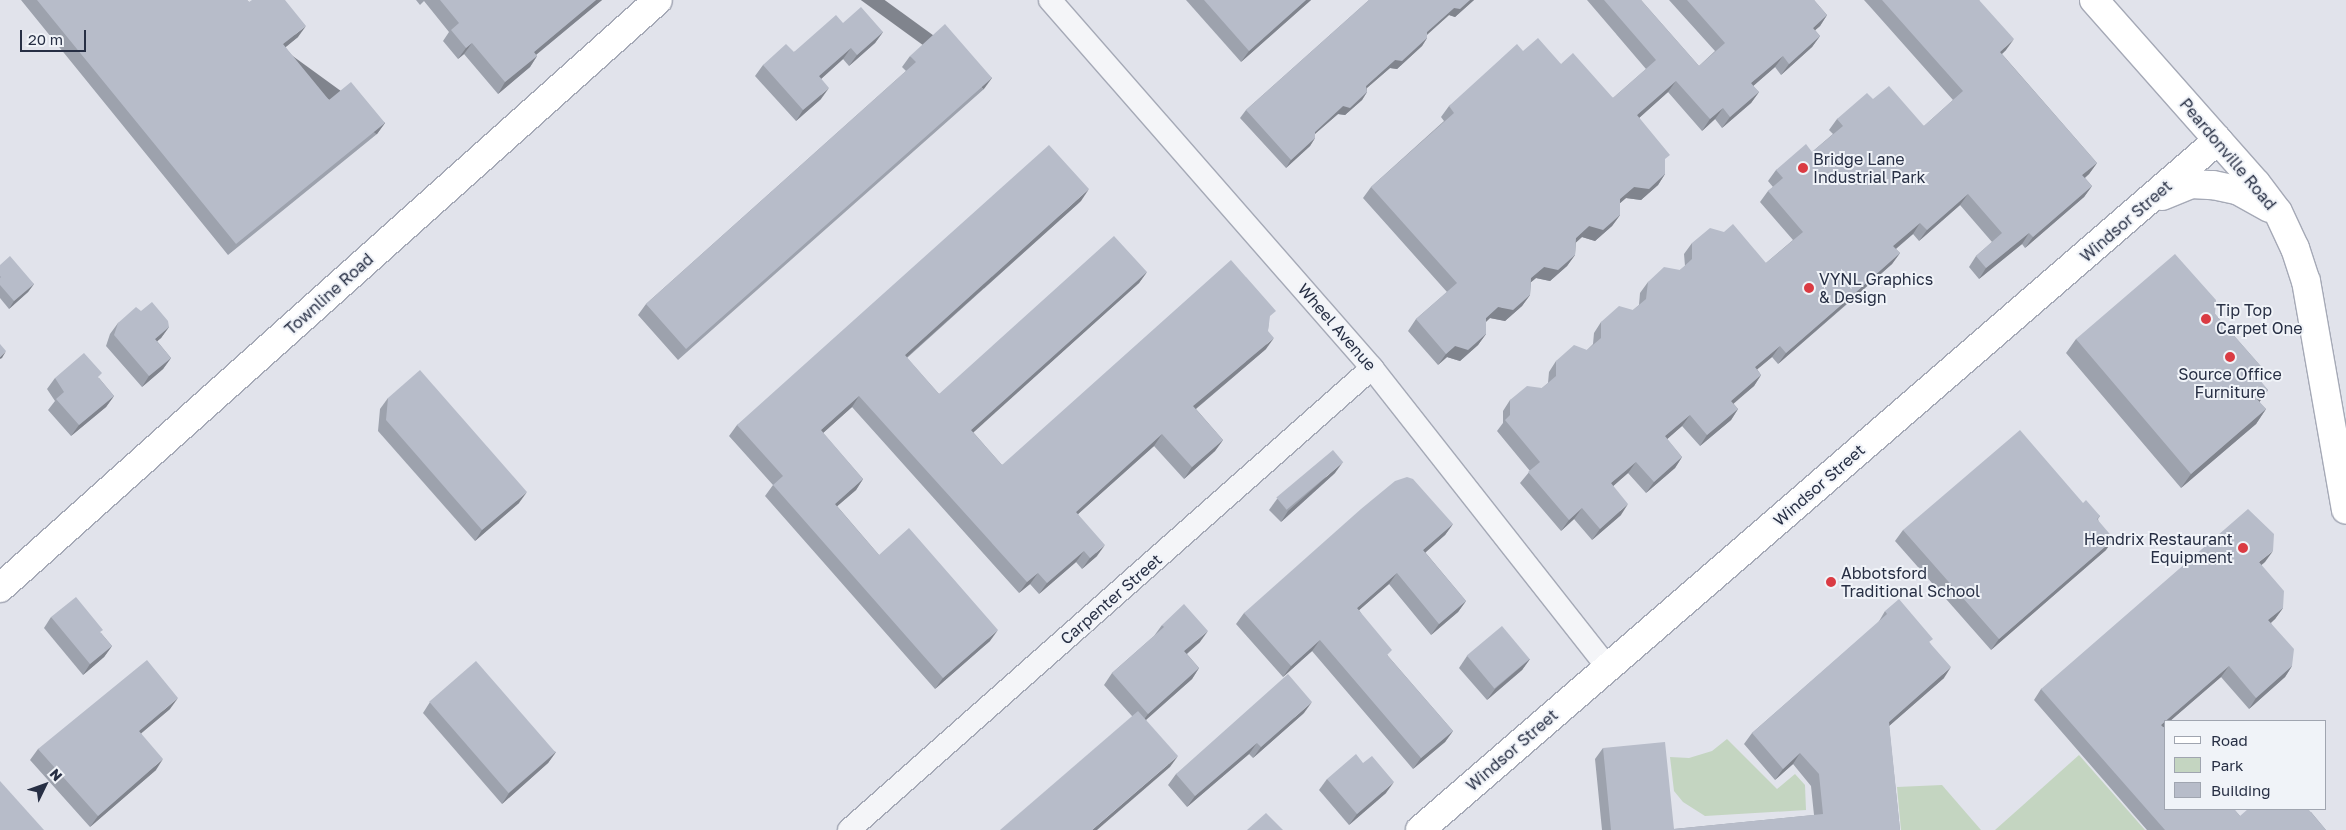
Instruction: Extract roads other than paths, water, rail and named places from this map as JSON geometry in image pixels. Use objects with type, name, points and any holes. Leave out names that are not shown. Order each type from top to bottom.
[{"type":"street","name":"Townline Road","points":[[0,588],[658,0]]},
{"type":"street","name":"Wheel Avenue","points":[[1050,0],[1372,368],[1608,667]]},
{"type":"street","name":"Peardonville Road","points":[[2094,0],[2218,140],[2278,212],[2306,281],[2346,510]]},
{"type":"street","name":"Windsor Street","points":[[1420,830],[2218,140]]},
{"type":"street","points":[[2149,201],[2191,184],[2213,185],[2237,190],[2278,212]]},
{"type":"street","name":"Carpenter Street","points":[[849,830],[1372,368]]},
{"type":"place","name":"Bridge Lane Industrial Park","points":[[1803,168]]},
{"type":"place","name":"VYNL Graphics & Design","points":[[1809,288]]},
{"type":"place","name":"Tip Top Carpet One","points":[[2206,319]]},
{"type":"place","name":"Source Office Furniture","points":[[2230,357]]},
{"type":"place","name":"Hendrix Restaurant Equipment","points":[[2243,548]]},
{"type":"place","name":"Abbotsford Traditional School","points":[[1831,582]]}]
